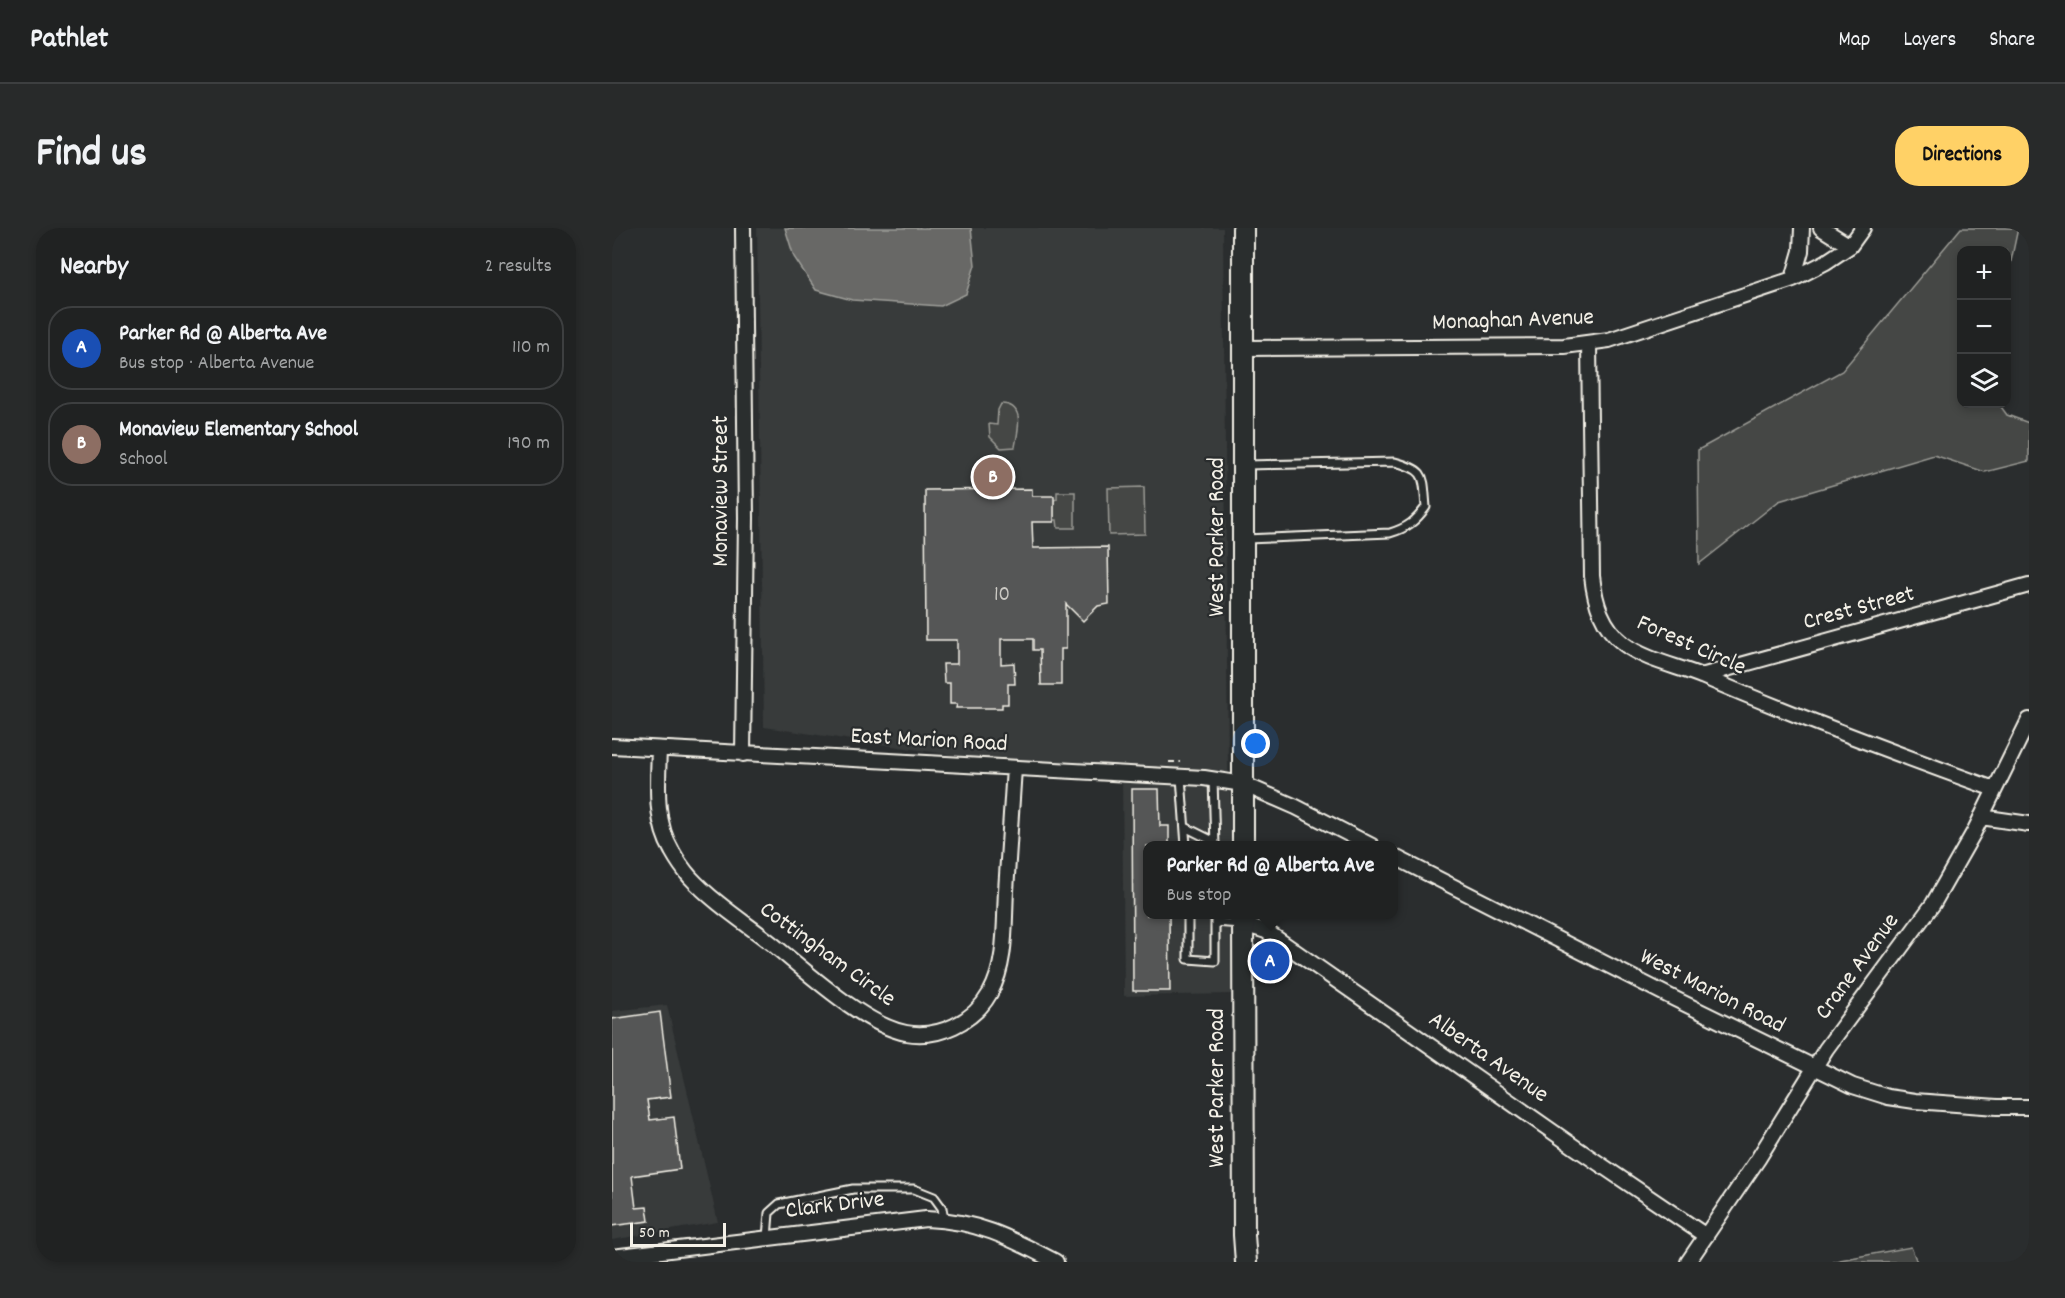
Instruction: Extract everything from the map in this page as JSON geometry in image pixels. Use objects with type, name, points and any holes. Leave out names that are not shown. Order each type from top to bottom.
[{"type":"street","name":"Monaview Street","points":[[743,228],[746,519],[743,754]]},
{"type":"street","name":"West Parker Road","points":[[1243,228],[1243,841]]},
{"type":"street","points":[[1793,279],[1801,251],[1802,228]]},
{"type":"street","points":[[1821,228],[1850,246]]},
{"type":"street","name":"Monaghan Avenue","points":[[1243,348],[1589,344],[1610,340],[1793,279],[1826,262],[1850,246],[1863,228]]},
{"type":"street","name":"Forest Circle","points":[[1589,344],[1592,576],[1598,609],[1612,632],[1625,644],[1656,660],[1994,789]]},
{"type":"street","name":"Crest Street","points":[[1701,676],[2029,585]]},
{"type":"street","name":"Crane Avenue","points":[[1688,1262],[1758,1159],[1814,1068],[1933,904],[1958,863],[2029,720]]},
{"type":"street","name":"East Marion Road","points":[[612,746],[1181,777],[1244,784]]},
{"type":"street","name":"Cottingham Circle","points":[[659,749],[657,789],[661,824],[672,852],[691,878],[729,911],[856,1010],[890,1028],[918,1035],[937,1033],[968,1018],[984,1003],[995,981],[1004,934],[1014,768]]},
{"type":"street","points":[[1244,784],[1296,807],[1362,841]]},
{"type":"street","points":[[1981,817],[2029,824]]},
{"type":"street","name":"West Marion Road","points":[[1398,859],[1853,1086],[1888,1097],[1915,1101],[2029,1107]]},
{"type":"street","name":"West Parker Road","points":[[1243,919],[1246,1262]]},
{"type":"street","name":"Alberta Avenue","points":[[1243,919],[1266,931],[1706,1236]]},
{"type":"street","name":"Clark Drive","points":[[612,1257],[902,1221],[944,1220],[962,1222],[988,1230],[1056,1262]]},
{"type":"lane","points":[[1243,465],[1395,462],[1415,467],[1424,478],[1426,507],[1416,521],[1390,533],[1243,539]]},
{"type":"lane","points":[[1181,777],[1186,841]]},
{"type":"lane","points":[[1213,779],[1215,841]]},
{"type":"lane","points":[[1185,827],[1210,841]]},
{"type":"lane","points":[[1188,919],[1188,959],[1215,961],[1215,919]]},
{"type":"lane","points":[[767,1238],[769,1214],[780,1204],[853,1189],[914,1189],[934,1197],[942,1208],[944,1220]]},
{"type":"shaded area","points":[[757,228],[1223,228],[1228,781],[1230,782],[1232,841],[1143,841],[1143,919],[1233,919],[1234,994],[1124,996],[1122,780],[764,727]]},
{"type":"shaded area","points":[[785,228],[971,228],[975,265],[966,294],[941,306],[852,300],[816,290],[794,257]]},
{"type":"shaded area","points":[[1961,228],[2018,228],[2011,261],[2011,246],[1957,246],[1957,408],[2002,408],[2007,415],[2029,423],[2029,461],[1985,472],[1934,455],[1779,501],[1699,564],[1698,450],[1842,371]]},
{"type":"shaded area","points":[[1001,404],[1009,405],[1017,413],[1015,447],[1001,448],[990,437],[989,424],[997,425],[998,410]]},
{"type":"shaded area","points":[[1144,487],[1145,534],[1109,535],[1108,488]]},
{"type":"shaded area","points":[[1057,492],[1075,492],[1075,528],[1058,528],[1057,520],[1054,520],[1054,500],[1057,499]]},
{"type":"shaded area","points":[[667,1005],[718,1222],[612,1240],[612,1011]]},
{"type":"shaded area","points":[[1911,1247],[1917,1262],[1832,1262],[1840,1260]]},
{"type":"building","points":[[1032,489],[1032,496],[1054,496],[1054,522],[1032,522],[1033,548],[1108,547],[1109,604],[1098,606],[1083,621],[1066,604],[1066,649],[1061,649],[1061,685],[1041,685],[1040,650],[1033,650],[1033,639],[1001,639],[1001,664],[1014,663],[1015,684],[1008,684],[1008,704],[1002,704],[1002,708],[956,708],[957,704],[950,704],[950,683],[944,683],[943,664],[957,664],[957,640],[926,640],[925,490]]},
{"type":"building","points":[[1132,789],[1159,789],[1160,826],[1169,826],[1169,841],[1143,841],[1143,919],[1169,919],[1170,991],[1133,991]]},
{"type":"building","points":[[660,1012],[671,1097],[647,1100],[650,1120],[674,1117],[680,1169],[632,1176],[636,1208],[647,1207],[649,1221],[612,1226],[612,1019]]},
{"type":"place","name":"Monaview Elementary School","points":[[993,477]]},
{"type":"place","name":"Parker Rd @ Alberta Ave","points":[[1270,961]]}]
